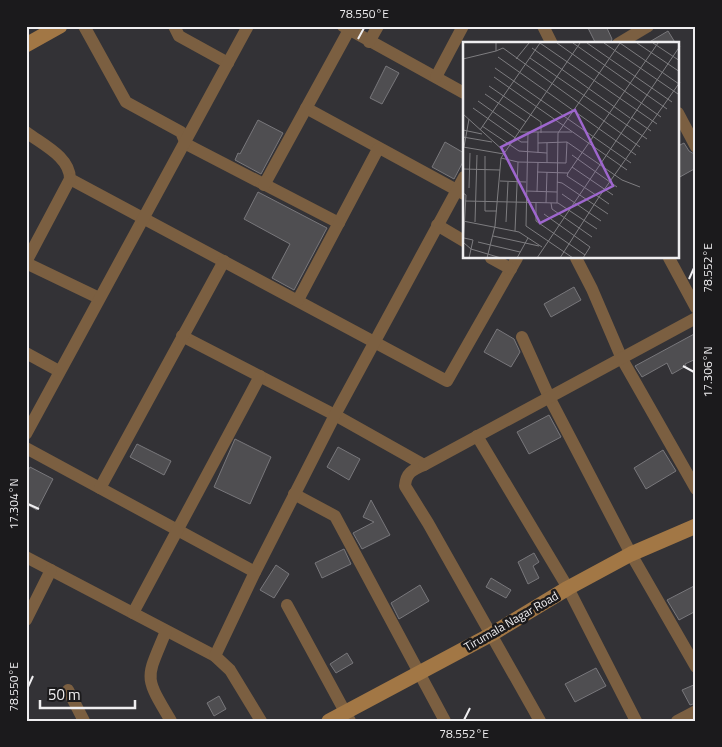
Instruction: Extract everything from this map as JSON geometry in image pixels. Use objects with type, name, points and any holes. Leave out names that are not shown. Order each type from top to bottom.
[{"type":"street","points":[[26,45],[60,26]]},
{"type":"street","points":[[84,26],[126,102],[181,132],[186,144],[339,223]]},
{"type":"street","points":[[174,26],[180,36],[228,63]]},
{"type":"street","points":[[26,434],[143,218],[186,144],[248,26]]},
{"type":"street","points":[[369,42],[378,26]]},
{"type":"street","points":[[436,77],[462,26]]},
{"type":"street","points":[[543,26],[551,42]]},
{"type":"street","points":[[622,42],[637,35],[648,26]]},
{"type":"street","points":[[264,185],[306,108],[346,28],[463,92]]},
{"type":"street","points":[[215,656],[255,572],[335,415],[437,224],[460,192],[378,149],[306,108]]},
{"type":"street","points":[[680,118],[696,147]]},
{"type":"street","points":[[26,132],[64,160],[70,169],[70,180],[26,262],[99,298]]},
{"type":"street","points":[[298,300],[378,149]]},
{"type":"street","points":[[70,180],[447,381],[516,259]]},
{"type":"street","points":[[437,224],[463,240]]},
{"type":"street","points":[[493,259],[510,269]]},
{"type":"street","points":[[577,259],[592,289],[622,359],[696,489]]},
{"type":"street","points":[[670,259],[696,308]]},
{"type":"street","points":[[100,488],[224,261]]},
{"type":"street","points":[[540,721],[492,634],[405,486],[406,476],[411,470],[696,318]]},
{"type":"street","points":[[182,336],[335,415],[424,464]]},
{"type":"street","points":[[522,337],[549,397],[631,554],[696,667]]},
{"type":"street","points":[[26,354],[59,371]]},
{"type":"street","points":[[133,613],[260,376]]},
{"type":"street","points":[[477,436],[568,588],[636,721]]},
{"type":"street","points":[[26,448],[255,572]]},
{"type":"street","points":[[294,494],[335,516],[445,721]]},
{"type":"street","name":"Tirumala Nagar Road","points":[[330,721],[348,717],[419,671],[492,634],[568,588],[631,554],[696,526]]},
{"type":"street","points":[[26,557],[215,656],[230,670],[261,721]]},
{"type":"street","points":[[26,620],[51,570]]},
{"type":"street","points":[[287,605],[348,717]]},
{"type":"street","points":[[166,631],[150,671],[149,681],[171,721]]},
{"type":"street","points":[[68,690],[84,721]]},
{"type":"street","points":[[677,721],[696,711]]},
{"type":"building","points":[[587,26],[606,26],[612,39],[611,42],[595,42]]},
{"type":"building","points":[[668,31],[675,42],[649,42]]},
{"type":"building","points":[[386,66],[399,73],[382,104],[370,98]]},
{"type":"building","points":[[258,120],[283,133],[261,174],[235,160]]},
{"type":"building","points":[[445,142],[463,152],[463,162],[454,179],[432,167]]},
{"type":"building","points":[[684,143],[689,151],[696,155],[696,168],[680,177],[680,145]]},
{"type":"building","points":[[258,192],[327,228],[294,290],[272,278],[290,244],[244,219]]},
{"type":"building","points":[[574,287],[581,300],[551,317],[544,304]]},
{"type":"building","points":[[497,329],[514,339],[520,352],[511,367],[484,352]]},
{"type":"building","points":[[696,333],[696,359],[685,364],[686,366],[672,374],[667,363],[642,377],[635,366]]},
{"type":"building","points":[[549,415],[561,437],[529,454],[517,432]]},
{"type":"building","points":[[235,439],[271,457],[250,504],[214,487]]},
{"type":"building","points":[[137,444],[171,461],[164,475],[130,457]]},
{"type":"building","points":[[338,447],[360,459],[349,480],[327,467]]},
{"type":"building","points":[[663,450],[676,471],[646,489],[634,468]]},
{"type":"building","points":[[30,467],[53,479],[37,510],[26,504],[26,475]]},
{"type":"building","points":[[371,500],[390,535],[362,549],[353,533],[374,522],[363,517]]},
{"type":"building","points":[[344,549],[351,564],[322,578],[315,563]]},
{"type":"building","points":[[534,553],[539,562],[533,566],[539,578],[528,584],[518,562]]},
{"type":"building","points":[[276,565],[289,574],[274,598],[260,590]]},
{"type":"building","points":[[491,578],[511,590],[506,598],[486,587]]},
{"type":"building","points":[[420,585],[429,601],[399,619],[391,603]]},
{"type":"building","points":[[696,585],[696,611],[679,620],[667,600]]},
{"type":"building","points":[[347,653],[353,663],[336,673],[330,664]]},
{"type":"building","points":[[596,668],[606,686],[575,702],[565,684]]},
{"type":"building","points":[[696,684],[696,703],[690,705],[682,690]]},
{"type":"building","points":[[219,696],[226,709],[214,716],[207,703]]}]
